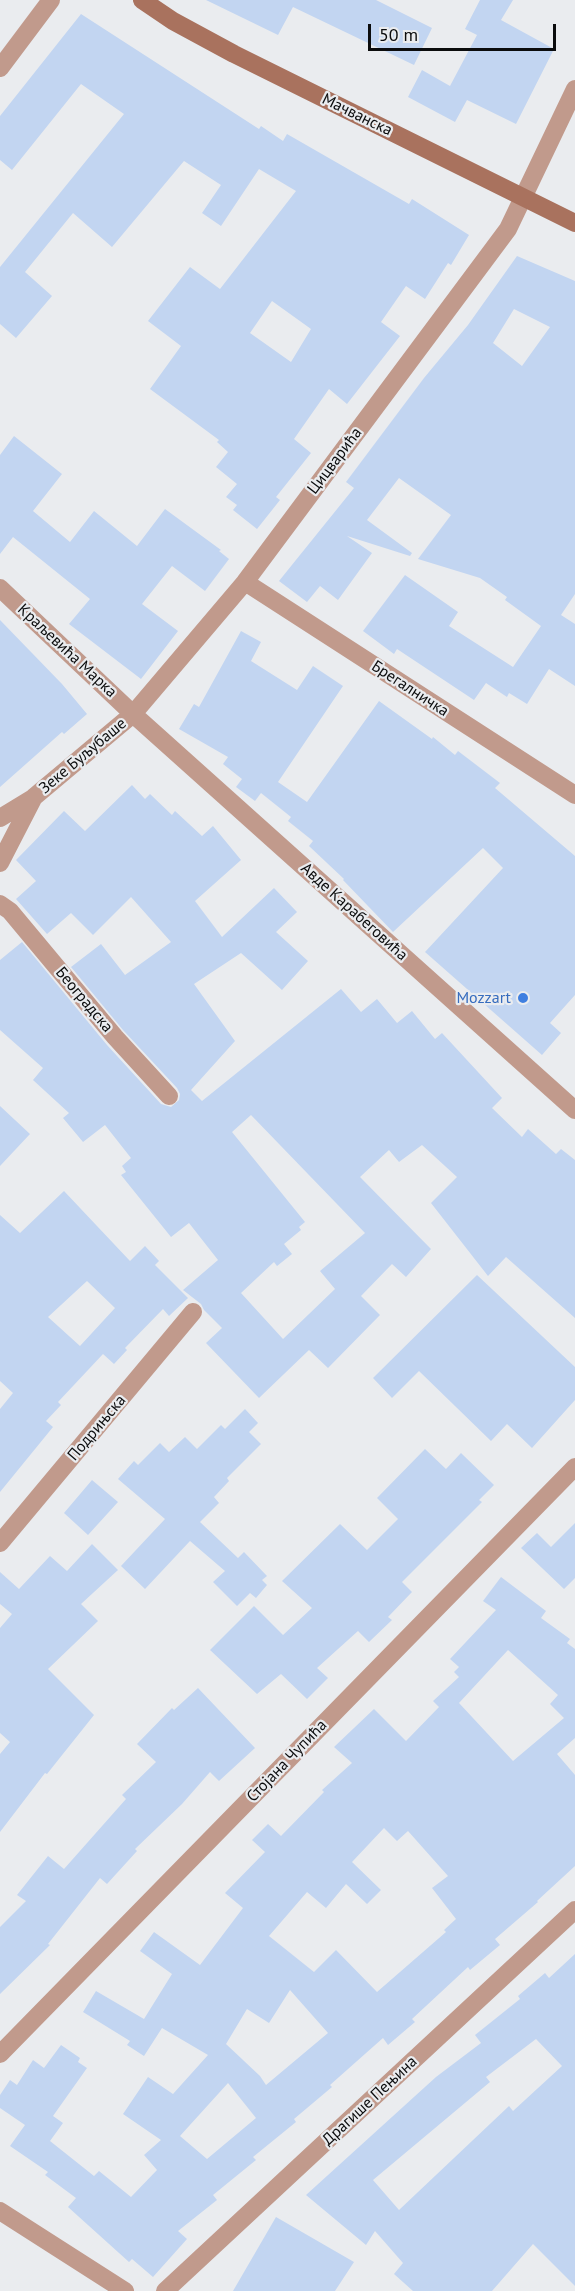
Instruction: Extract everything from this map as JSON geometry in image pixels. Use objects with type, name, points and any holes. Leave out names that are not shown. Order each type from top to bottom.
[{"type":"main road","name":"Мачванска","points":[[142,0],[173,21],[234,54],[575,223]]},
{"type":"street","points":[[0,68],[51,0]]},
{"type":"street","name":"Цицварића","points":[[133,714],[245,582],[508,229],[575,88]]},
{"type":"street","name":"Брегалничка","points":[[245,582],[575,795]]},
{"type":"street","name":"Краљевића Марка","points":[[0,588],[133,714]]},
{"type":"street","name":"Зеке Буљубаше","points":[[0,863],[34,797],[133,714]]},
{"type":"street","name":"Авде Карабеговића","points":[[133,714],[575,1110]]},
{"type":"street","points":[[0,818],[34,797]]},
{"type":"street","name":"Београдска","points":[[0,904],[10,911],[169,1096]]},
{"type":"street","name":"Подрињска","points":[[0,1543],[193,1312]]},
{"type":"street","name":"Стојана Чупића","points":[[0,2054],[575,1467]]},
{"type":"street","name":"Драгише Пењина","points":[[165,2291],[575,1910]]},
{"type":"street","points":[[0,2211],[125,2291]]},
{"type":"building","points":[[206,0],[376,0],[432,28],[414,65],[293,7],[278,35]]},
{"type":"building","points":[[480,0],[513,0],[501,20],[554,49],[516,124],[467,100],[455,122],[408,97],[422,70],[450,86],[477,35],[465,29]]},
{"type":"building","points":[[81,14],[259,129],[261,126],[283,141],[287,134],[409,204],[412,199],[469,235],[451,265],[448,263],[425,299],[406,286],[381,322],[400,336],[347,404],[329,389],[294,439],[311,453],[276,497],[280,500],[257,529],[233,510],[237,505],[226,497],[237,484],[216,467],[228,452],[217,442],[219,440],[150,389],[181,346],[148,321],[190,267],[220,289],[296,191],[259,169],[221,226],[202,213],[221,185],[184,161],[112,247],[73,213],[25,272],[52,296],[16,338],[0,324],[0,267],[124,114],[81,84],[12,170],[0,160],[0,116]],"holes":[[[272,301],[311,329],[291,362],[250,333]]]},
{"type":"building","points":[[517,256],[575,281],[575,594],[561,615],[575,624],[575,686],[549,669],[527,704],[509,693],[507,697],[486,683],[474,700],[397,649],[394,654],[363,631],[405,575],[458,612],[449,626],[513,667],[541,626],[505,600],[507,597],[480,578],[418,559],[451,515],[399,478],[367,520],[412,553],[410,556],[347,536],[372,553],[338,600],[320,586],[307,602],[279,581],[354,488],[346,482],[424,378],[468,325]],"holes":[[[514,309],[550,327],[522,366],[493,343]]]},
{"type":"building","points":[[14,436],[62,474],[33,511],[70,542],[94,511],[137,546],[165,509],[221,550],[219,551],[229,559],[205,591],[172,566],[142,604],[178,631],[141,679],[69,624],[90,599],[13,537],[0,554],[0,455]]},
{"type":"building","points":[[0,620],[62,684],[87,714],[64,734],[62,732],[0,787]]},
{"type":"building","points":[[241,631],[261,642],[251,661],[297,690],[313,666],[343,686],[278,782],[307,802],[379,701],[432,739],[433,737],[455,755],[458,751],[500,783],[495,788],[575,856],[575,995],[550,1023],[561,1033],[542,1055],[425,952],[503,868],[483,848],[393,932],[344,879],[309,846],[313,841],[288,821],[291,817],[261,793],[255,801],[236,787],[242,779],[223,764],[228,757],[179,729],[194,704],[199,707]]},
{"type":"building","points":[[132,785],[145,799],[150,794],[172,815],[175,811],[202,836],[213,826],[241,860],[195,901],[222,937],[274,888],[297,912],[276,932],[308,961],[282,990],[241,953],[194,984],[235,1041],[191,1090],[202,1101],[341,989],[361,1012],[377,999],[397,1023],[412,1011],[435,1039],[442,1033],[502,1098],[492,1108],[522,1137],[528,1129],[556,1154],[561,1149],[575,1160],[575,1318],[506,1257],[488,1276],[431,1203],[457,1177],[422,1145],[399,1162],[389,1150],[360,1177],[431,1249],[406,1277],[392,1264],[361,1296],[380,1315],[328,1368],[309,1350],[259,1398],[206,1343],[222,1328],[201,1304],[183,1290],[218,1260],[189,1223],[171,1237],[121,1175],[126,1172],[122,1166],[131,1158],[105,1125],[83,1142],[63,1118],[69,1113],[33,1080],[43,1068],[0,1030],[0,960],[22,942],[107,1045],[161,1104],[171,1107],[179,1100],[180,1094],[177,1088],[123,1030],[71,967],[101,944],[125,975],[171,942],[131,897],[93,935],[71,913],[47,934],[16,899],[36,881],[16,860],[64,811],[85,831]],"holes":[[[251,1115],[365,1233],[320,1271],[335,1289],[283,1339],[241,1293],[274,1262],[277,1266],[292,1254],[284,1244],[301,1230],[299,1227],[305,1222],[232,1132]]]},
{"type":"building","points":[[0,1106],[30,1134],[0,1166]]},
{"type":"building","points":[[64,1191],[130,1261],[145,1246],[159,1261],[155,1265],[188,1298],[169,1316],[163,1309],[125,1348],[127,1350],[114,1364],[103,1354],[58,1402],[61,1405],[46,1421],[53,1427],[0,1492],[0,1409],[13,1393],[0,1381],[0,1215],[20,1233]],"holes":[[[87,1281],[115,1308],[80,1346],[48,1317]]]},
{"type":"building","points":[[477,1275],[575,1367],[575,1400],[532,1448],[507,1424],[491,1441],[419,1371],[392,1398],[373,1378]]},
{"type":"building","points":[[245,1409],[258,1423],[249,1432],[261,1444],[227,1478],[229,1481],[214,1497],[219,1503],[200,1522],[238,1558],[244,1552],[267,1576],[262,1580],[267,1585],[256,1598],[250,1593],[237,1606],[213,1582],[225,1571],[190,1541],[145,1589],[121,1566],[165,1519],[118,1479],[134,1461],[138,1465],[160,1443],[169,1452],[185,1437],[197,1449],[221,1425],[225,1429]]},
{"type":"building","points":[[425,1449],[446,1469],[461,1453],[494,1485],[479,1500],[482,1502],[402,1582],[412,1592],[388,1617],[392,1620],[369,1642],[358,1631],[317,1668],[328,1678],[307,1699],[281,1674],[257,1694],[210,1650],[254,1606],[283,1635],[312,1608],[282,1581],[340,1524],[367,1550],[398,1519],[377,1498]]},
{"type":"building","points":[[92,1480],[118,1502],[88,1535],[64,1513]]},
{"type":"building","points":[[575,1523],[575,1578],[564,1589],[521,1548],[537,1533],[551,1547]]},
{"type":"building","points":[[92,1544],[118,1570],[81,1604],[98,1621],[48,1669],[94,1715],[47,1774],[45,1773],[0,1832],[0,1754],[10,1742],[0,1733],[0,1628],[12,1614],[0,1604],[0,1572],[19,1589],[50,1556],[67,1571]]},
{"type":"building","points":[[501,1577],[546,1611],[541,1618],[570,1639],[567,1643],[575,1649],[575,1738],[557,1754],[575,1775],[575,1866],[495,1939],[500,1945],[470,1970],[468,1967],[412,2019],[415,2022],[388,2045],[383,2038],[330,2085],[332,2087],[294,2119],[296,2122],[253,2157],[256,2160],[213,2195],[217,2200],[178,2231],[187,2239],[153,2277],[132,2259],[129,2262],[68,2207],[76,2198],[45,2175],[48,2172],[10,2146],[25,2125],[0,2108],[0,2095],[10,2080],[17,2085],[33,2060],[44,2068],[61,2045],[80,2058],[78,2062],[87,2068],[53,2116],[63,2123],[50,2141],[94,2176],[99,2171],[131,2197],[157,2170],[144,2155],[161,2140],[123,2114],[148,2077],[173,2094],[208,2055],[162,2028],[144,2056],[127,2045],[130,2041],[83,2012],[96,1991],[144,2019],[172,1974],[140,1951],[154,1932],[200,1965],[243,1908],[225,1893],[265,1852],[252,1840],[268,1824],[281,1836],[324,1792],[322,1790],[352,1763],[334,1747],[374,1709],[406,1741],[439,1707],[433,1701],[459,1677],[454,1672],[459,1667],[450,1659],[496,1610],[483,1601]],"holes":[[[508,1650],[558,1695],[550,1704],[564,1718],[513,1761],[459,1703]],[[384,1828],[397,1841],[408,1831],[448,1876],[432,1888],[456,1919],[444,1930],[446,1932],[377,1992],[336,1950],[314,1972],[269,1936],[307,1892],[326,1908],[346,1884],[367,1904],[381,1890],[352,1862]],[[290,1990],[328,2033],[266,2085],[260,2076],[226,2044],[247,2009],[269,2023]],[[228,2083],[256,2118],[207,2159],[180,2136]]]},
{"type":"building","points":[[198,1688],[255,1748],[219,1781],[210,1772],[182,1804],[135,1849],[137,1851],[107,1884],[100,1878],[48,1944],[50,1945],[0,1994],[0,1927],[26,1901],[17,1895],[48,1856],[64,1869],[126,1799],[122,1795],[156,1762],[137,1744],[172,1708],[174,1710]]},
{"type":"building","points":[[575,1954],[575,2286],[533,2244],[492,2291],[413,2291],[394,2274],[403,2263],[375,2231],[366,2245],[306,2195],[436,2077],[481,2043],[475,2035],[520,1999],[518,1996],[545,1973],[549,1978]],"holes":[[[536,2039],[562,2066],[513,2111],[509,2106],[399,2210],[373,2180],[490,2082],[486,2077]]]},
{"type":"building","points":[[276,2217],[354,2262],[335,2291],[233,2291]]},
{"type":"place","name":"Mozzart","points":[[523,998]]}]
